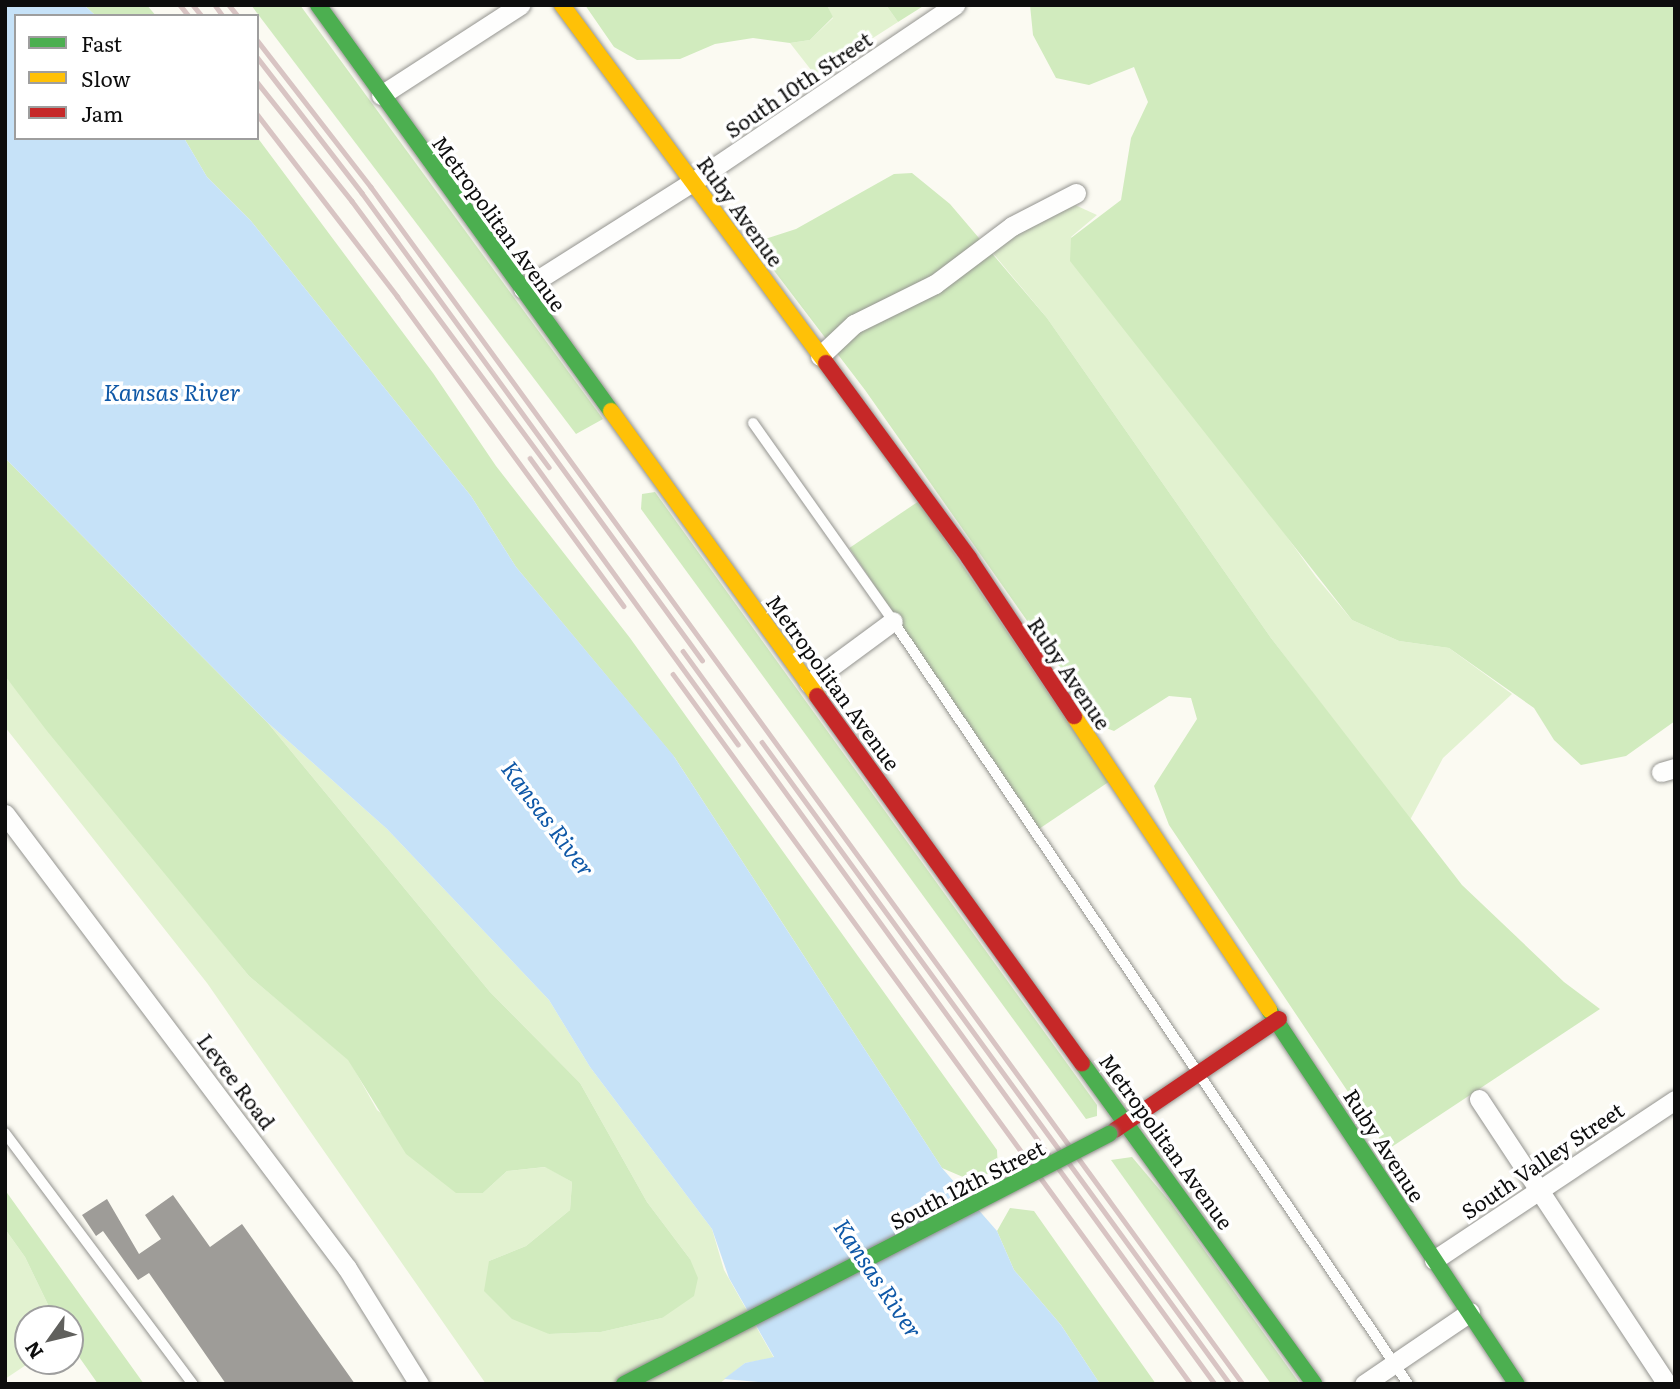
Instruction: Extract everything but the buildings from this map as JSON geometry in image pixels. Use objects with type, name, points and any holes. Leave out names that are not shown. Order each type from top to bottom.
[{"type":"street","name":"Metropolitan Avenue","points":[[318,5],[1128,1122],[1314,1384]]},
{"type":"street","points":[[381,95],[520,5]]},
{"type":"street","name":"Ruby Avenue","points":[[562,5],[969,558],[1279,1019],[1517,1384]]},
{"type":"street","name":"South 10th Street","points":[[523,289],[694,181],[955,5]]},
{"type":"street","points":[[820,356],[854,324],[935,284],[1012,226],[1076,193]]},
{"type":"street","points":[[809,683],[893,621]]},
{"type":"street","name":"Levee Road","points":[[5,814],[347,1268],[419,1384]]},
{"type":"street","name":"South 12th Street","points":[[624,1384],[1109,1134],[1279,1019]]},
{"type":"street","points":[[1479,1099],[1667,1384]]},
{"type":"street","name":"South Valley Street","points":[[1434,1260],[1675,1100]]},
{"type":"street","points":[[1364,1384],[1470,1312]]},
{"type":"lane","points":[[753,423],[893,621],[1408,1384]]},
{"type":"lane","points":[[5,1133],[193,1384]]},
{"type":"green space","points":[[84,5],[147,5],[154,14],[94,14]]},
{"type":"green space","points":[[251,5],[300,5],[603,419],[576,434]]},
{"type":"green space","points":[[585,5],[827,5],[833,17],[810,40],[790,43],[753,38],[715,44],[680,59],[637,60],[614,47]]},
{"type":"green space","points":[[827,5],[886,5],[898,22],[815,75],[790,43],[810,40],[833,18]]},
{"type":"green space","points":[[886,5],[925,5],[898,22]]},
{"type":"green space","points":[[1030,5],[1675,5],[1675,721],[1626,756],[1581,765],[1554,740],[1534,708],[1449,648],[1399,641],[1352,620],[1070,261],[1071,238],[1121,200],[1131,138],[1148,102],[1134,67],[1089,85],[1056,78],[1033,35]]},
{"type":"green space","points":[[185,140],[259,140],[433,373],[496,466],[630,638],[997,1150],[998,1170],[970,1180],[942,1168],[675,758],[516,567],[471,496],[251,221],[207,177]]},
{"type":"green space","points":[[912,173],[950,204],[1047,318],[1271,638],[1462,885],[1564,982],[1600,1009],[1387,1150],[1169,825],[1154,786],[1197,719],[1191,698],[1169,696],[1114,731],[1101,726],[865,390],[772,268],[759,241],[796,229],[894,174]]},
{"type":"green space","points":[[1075,205],[1097,215],[1071,237],[1316,577],[1352,620],[1399,641],[1449,648],[1512,694],[1443,758],[1410,820],[1271,638],[1047,318],[992,252],[1010,235]]},
{"type":"green space","points":[[5,458],[267,722],[490,992],[580,1083],[647,1202],[690,1259],[698,1278],[694,1296],[662,1318],[601,1332],[549,1334],[512,1319],[484,1291],[489,1261],[526,1246],[570,1210],[572,1182],[545,1167],[507,1171],[483,1193],[456,1193],[406,1154],[348,1060],[249,976],[47,731],[5,676]]},
{"type":"green space","points":[[655,492],[1097,1105],[1097,1116],[1086,1119],[641,509],[642,494]]},
{"type":"green space","points":[[919,501],[1109,782],[1039,829],[849,548]]},
{"type":"green space","points":[[5,676],[249,976],[349,1060],[377,1110],[483,1193],[507,1171],[546,1167],[572,1182],[570,1210],[526,1246],[489,1261],[549,1334],[601,1332],[662,1318],[690,1259],[647,1202],[580,1083],[490,992],[267,722],[387,829],[549,1000],[590,1067],[712,1229],[724,1270],[774,1358],[745,1363],[719,1384],[486,1384],[207,983],[5,727]]},
{"type":"green space","points":[[1132,1157],[1170,1202],[1300,1384],[1271,1384],[1111,1160]]},
{"type":"green space","points":[[5,1190],[144,1384],[98,1384],[84,1364],[84,1305],[48,1305],[25,1257],[5,1229]]},
{"type":"green space","points":[[1010,1208],[1034,1211],[1156,1384],[1100,1384],[1061,1325],[1014,1270],[997,1231]]},
{"type":"green space","points":[[5,1229],[25,1257],[48,1305],[14,1305],[14,1373],[5,1379]]},
{"type":"water","name":"Kansas River","points":[[5,5],[84,5],[94,14],[14,14],[14,140],[185,140],[207,177],[251,221],[471,496],[516,567],[673,755],[942,1168],[997,1231],[1014,1270],[1061,1325],[1100,1384],[781,1384],[724,1379],[745,1363],[774,1357],[729,1278],[712,1229],[590,1067],[549,1000],[387,829],[267,722],[5,458]]},
{"type":"railway","points":[[180,5],[187,14]]},
{"type":"railway","points":[[193,5],[200,14]]},
{"type":"railway","points":[[215,5],[222,14]]},
{"type":"railway","points":[[229,5],[236,14]]},
{"type":"railway","points":[[259,43],[371,187],[1243,1384]]},
{"type":"railway","points":[[259,60],[362,193],[702,660]]},
{"type":"railway","points":[[259,85],[352,201],[549,467]]},
{"type":"railway","points":[[259,117],[397,296],[624,606]]},
{"type":"railway","points":[[530,458],[738,744]]},
{"type":"railway","points":[[683,651],[1215,1384]]},
{"type":"railway","points":[[673,674],[1191,1384]]},
{"type":"railway","points":[[762,742],[1230,1384]]},
{"type":"traffic: fast","points":[[318,5],[611,411]]},
{"type":"traffic: fast","points":[[1269,1010],[1517,1384]]},
{"type":"traffic: fast","points":[[1082,1063],[1314,1384]]},
{"type":"traffic: fast","points":[[624,1384],[1109,1134]]},
{"type":"traffic: slow","points":[[562,5],[826,363]]},
{"type":"traffic: slow","points":[[611,411],[817,696]]},
{"type":"traffic: slow","points":[[1074,716],[1269,1010]]},
{"type":"traffic: jam","points":[[826,363],[969,558],[1074,716]]},
{"type":"traffic: jam","points":[[817,696],[1082,1063]]},
{"type":"traffic: jam","points":[[1115,1130],[1279,1019]]}]
